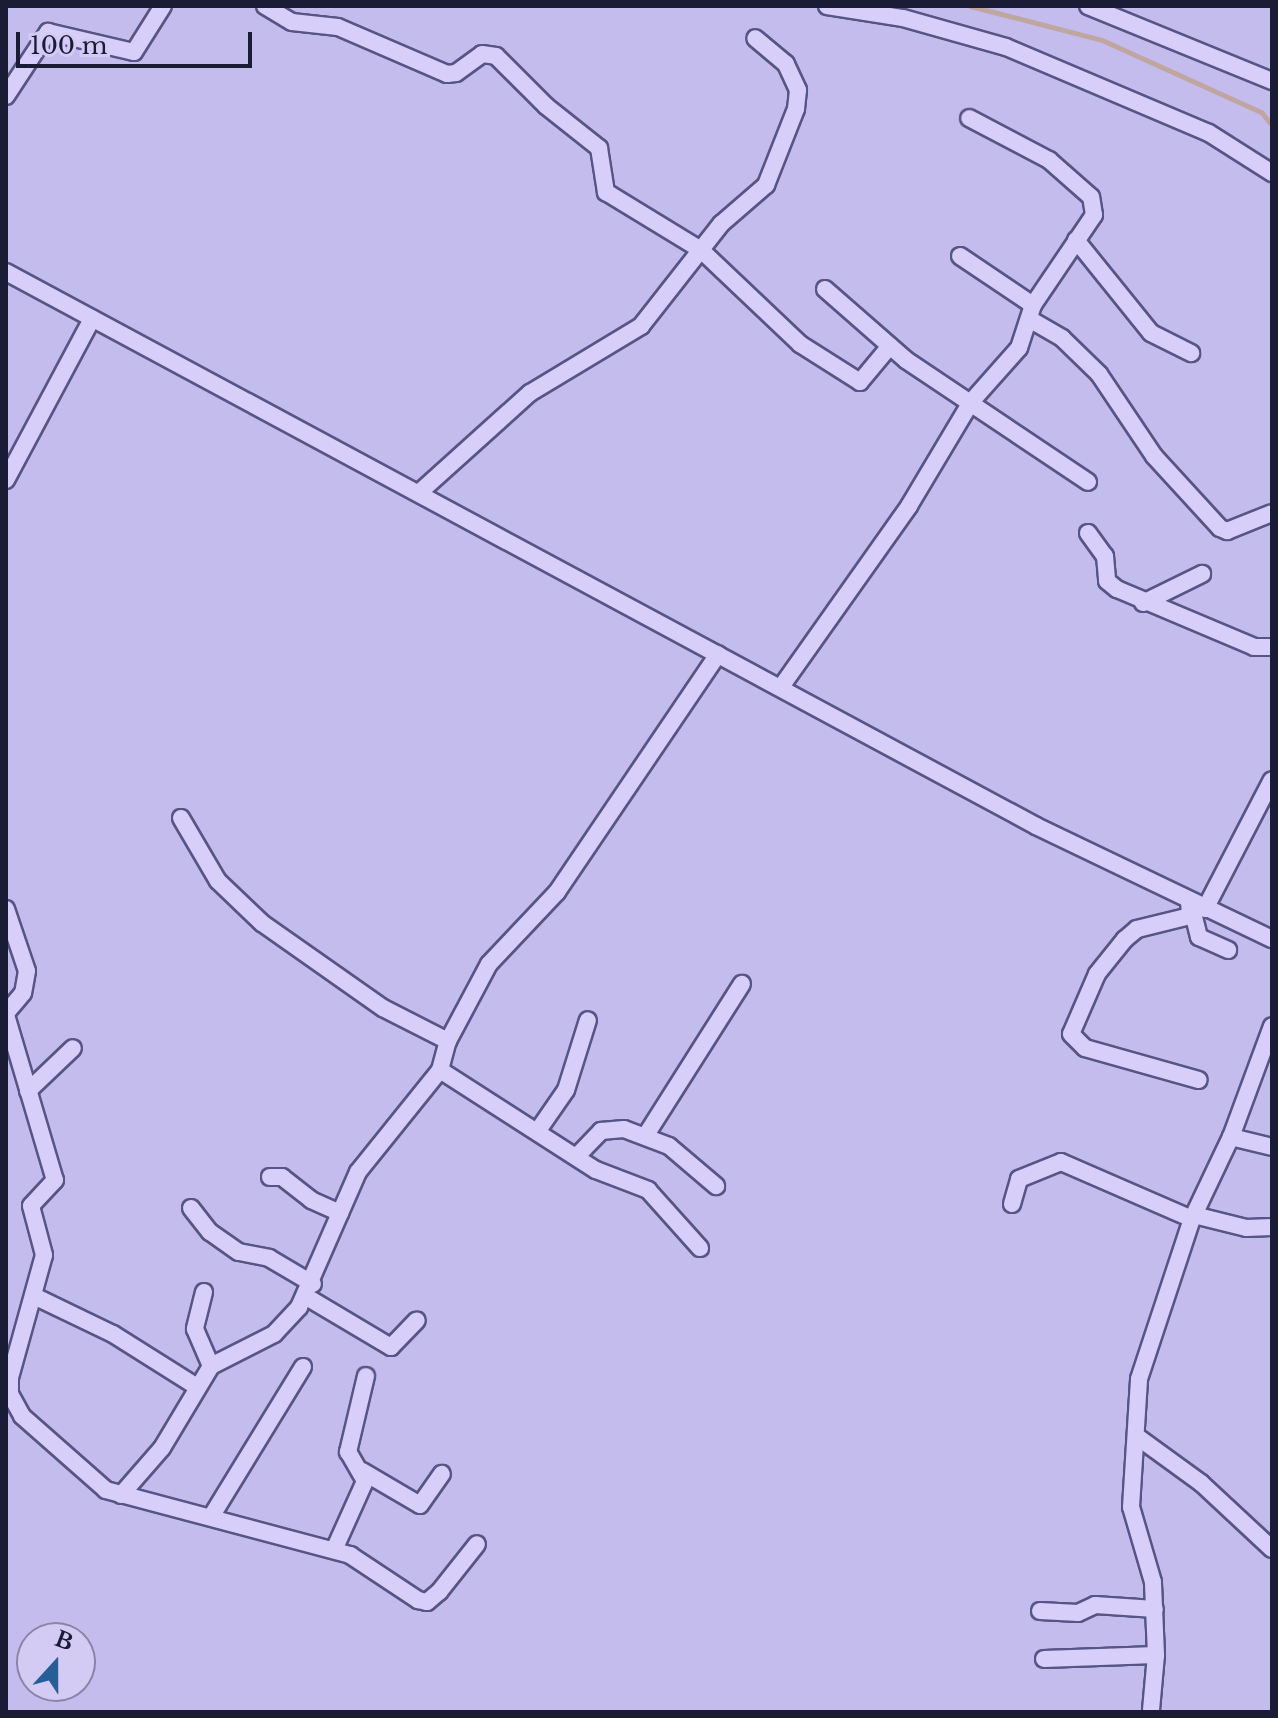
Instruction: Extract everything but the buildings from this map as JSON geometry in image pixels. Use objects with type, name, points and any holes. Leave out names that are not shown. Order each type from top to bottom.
[{"type":"street","points":[[6,96],[48,32],[134,52],[163,6]]},
{"type":"street","points":[[265,6],[292,22],[338,27],[447,74],[456,73],[482,54],[496,56],[599,148],[606,192],[701,250],[791,336],[858,382],[866,379],[890,346]]},
{"type":"street","points":[[827,6],[903,18],[1006,47],[1209,133],[1272,173]]},
{"type":"street","points":[[1088,6],[1270,75]]},
{"type":"street","points":[[421,491],[521,399],[641,326],[731,214],[766,185],[796,109],[792,74],[755,38]]},
{"type":"street","points":[[781,687],[909,506],[971,402],[1012,357],[1032,312],[1094,215],[1091,197],[1049,160],[969,118]]},
{"type":"street","points":[[1076,240],[1093,255],[1151,333],[1191,353]]},
{"type":"street","points":[[960,256],[1032,312],[1099,374],[1154,456],[1220,528],[1227,531],[1272,513]]},
{"type":"street","points":[[6,272],[421,491],[1036,826],[1196,908],[1272,939]]},
{"type":"street","points":[[825,289],[890,346],[1088,482]]},
{"type":"street","points":[[6,480],[92,319]]},
{"type":"street","points":[[1088,533],[1105,556],[1107,581],[1143,603],[1254,647],[1272,647]]},
{"type":"street","points":[[1143,603],[1202,574]]},
{"type":"street","points":[[121,1495],[162,1448],[211,1366],[274,1334],[309,1290],[340,1213],[371,1152],[440,1070],[448,1041],[499,950],[557,892],[718,654]]},
{"type":"street","points":[[1228,950],[1199,937],[1196,908],[1272,780]]},
{"type":"street","points":[[181,818],[218,881],[262,923],[383,1008],[448,1041]]},
{"type":"street","points":[[1196,908],[1130,933],[1097,974],[1071,1034],[1085,1048],[1199,1080]]},
{"type":"street","points":[[6,909],[27,971],[23,993],[6,1014],[55,1180],[31,1206],[44,1255],[36,1297],[12,1366],[13,1401],[95,1484],[121,1495],[334,1550],[371,1567],[427,1602],[477,1544]]},
{"type":"street","points":[[646,1135],[742,984]]},
{"type":"street","points":[[539,1129],[566,1090],[588,1020]]},
{"type":"street","points":[[1151,1710],[1156,1655],[1155,1609],[1131,1507],[1139,1438],[1139,1379],[1193,1217],[1231,1137],[1272,1026]]},
{"type":"street","points":[[28,1091],[73,1048]]},
{"type":"street","points":[[440,1070],[539,1129],[596,1170],[648,1190],[700,1248]]},
{"type":"street","points":[[577,1156],[611,1127],[646,1135],[669,1146],[716,1186]]},
{"type":"street","points":[[1231,1137],[1272,1147]]},
{"type":"street","points":[[1012,1204],[1019,1179],[1061,1162],[1193,1217],[1246,1228],[1272,1227]]},
{"type":"street","points":[[270,1177],[282,1177],[311,1200],[340,1213]]},
{"type":"street","points":[[191,1208],[210,1232],[239,1252],[269,1258],[391,1347],[417,1320]]},
{"type":"street","points":[[204,1292],[195,1329],[211,1366]]},
{"type":"street","points":[[36,1297],[113,1334],[197,1387]]},
{"type":"street","points":[[211,1517],[303,1367]]},
{"type":"street","points":[[334,1550],[365,1481],[362,1471],[348,1452],[366,1376]]},
{"type":"street","points":[[1139,1438],[1201,1483],[1272,1549]]},
{"type":"street","points":[[362,1471],[420,1505],[442,1474]]},
{"type":"street","points":[[1040,1611],[1078,1613],[1095,1605],[1155,1609]]},
{"type":"street","points":[[1044,1659],[1156,1655]]},
{"type":"waterway","points":[[970,6],[1102,40],[1261,112],[1272,125]]}]
